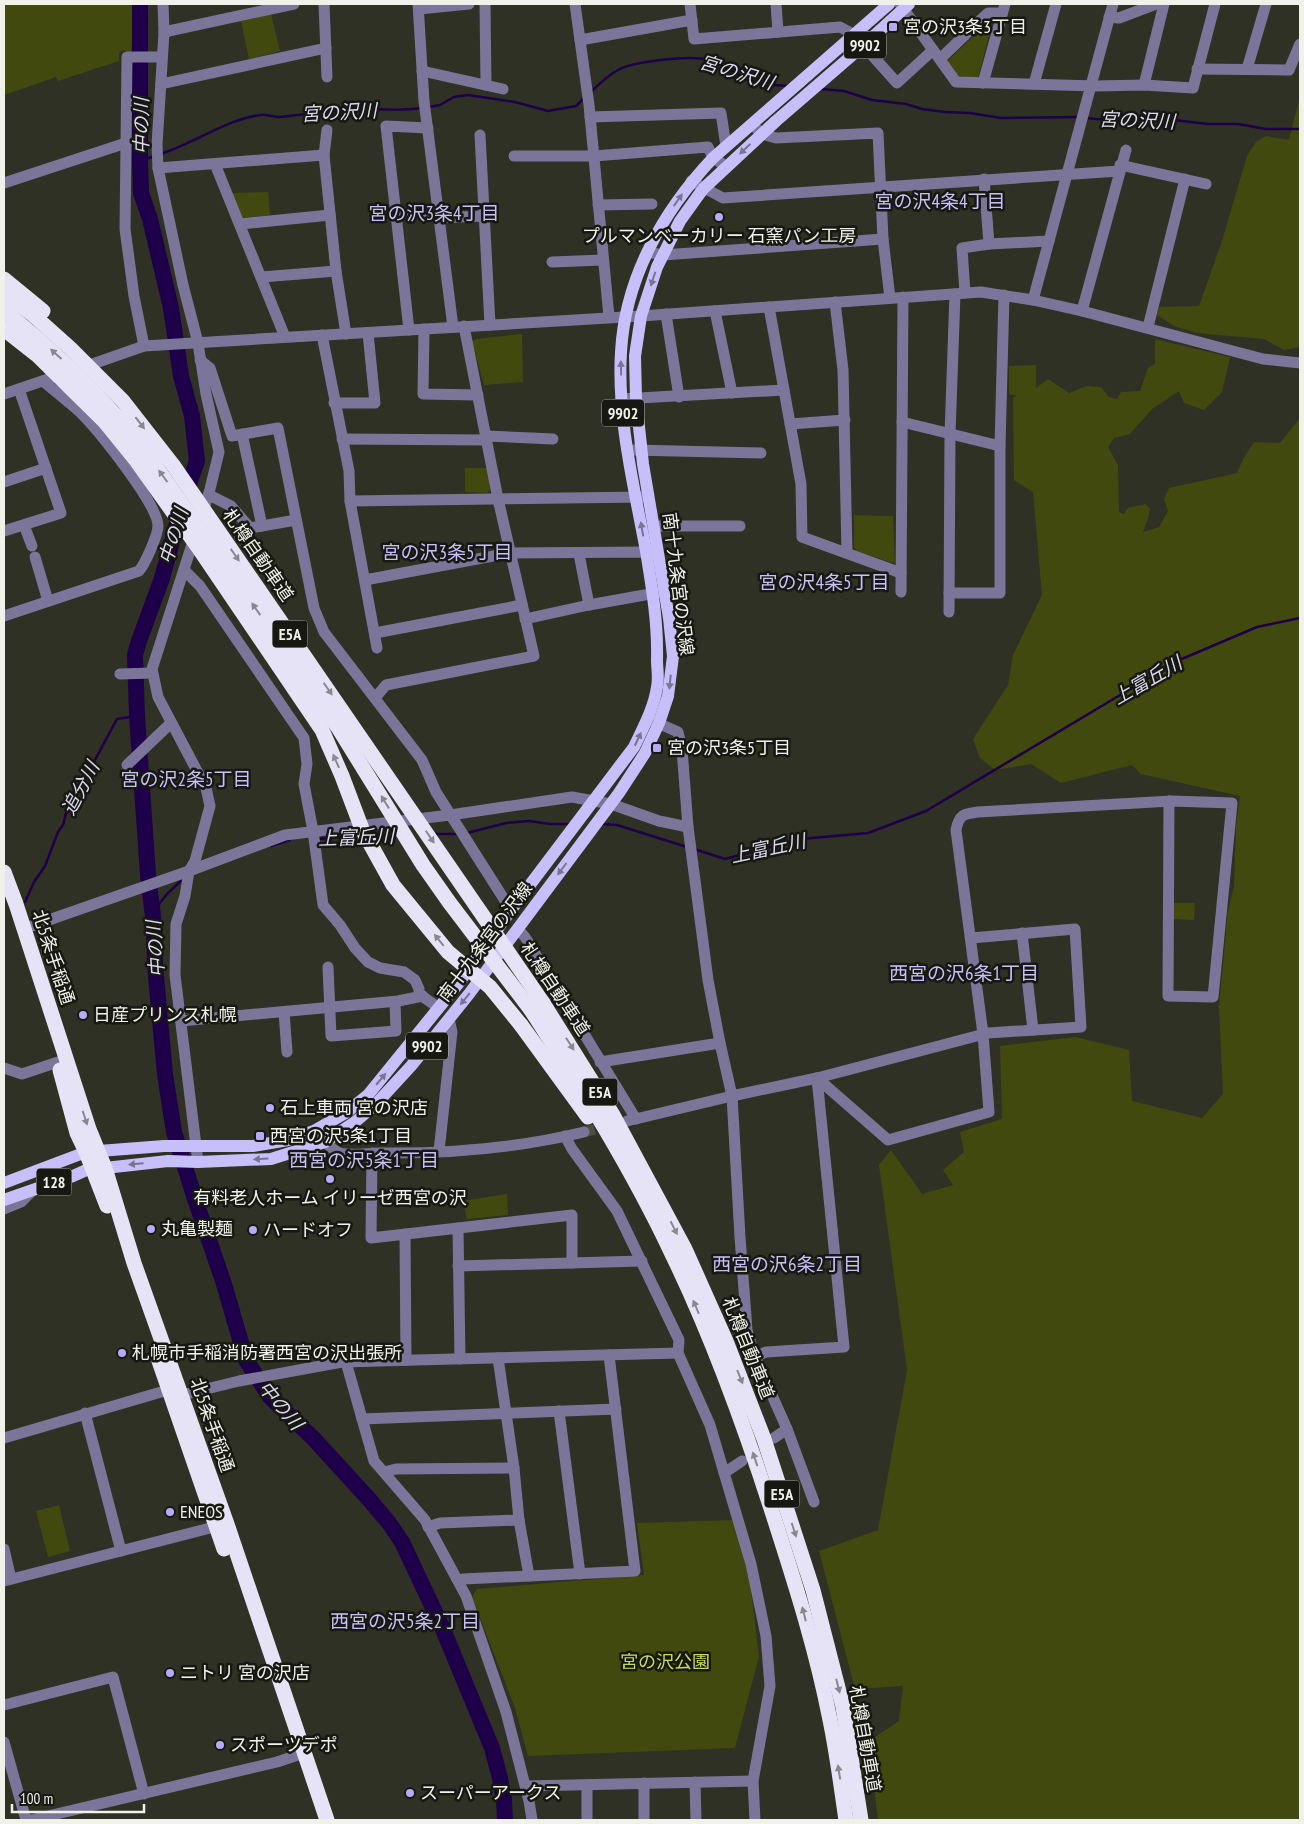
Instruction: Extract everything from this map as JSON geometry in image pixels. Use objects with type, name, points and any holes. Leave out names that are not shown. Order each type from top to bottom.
[{"type":"highway","points":[[4,279],[43,310],[78,345],[123,401]]},
{"type":"highway","name":"札樽自動車道","points":[[4,294],[32,314],[70,348],[123,401],[190,490],[537,1006],[613,1114],[684,1249],[726,1341],[764,1439],[813,1590],[843,1707],[860,1820]]},
{"type":"highway","name":"札樽自動車道","points":[[4,311],[37,337],[71,368],[104,401],[136,438],[339,729],[439,887],[537,1006],[602,1122],[673,1254],[714,1349],[758,1467],[799,1595],[830,1719],[846,1820]]},
{"type":"highway","points":[[4,329],[38,356],[105,422],[135,459],[200,550],[322,730],[362,829],[393,885],[448,952],[490,987],[521,1025],[640,1192]]},
{"type":"highway","name":"北5条手稲通","points":[[4,872],[6,894],[58,1062],[77,1134],[92,1152]]},
{"type":"highway","name":"北5条手稲通","points":[[6,894],[23,929],[89,1130],[92,1152],[98,1168],[102,1192],[175,1393],[299,1755],[326,1820]]},
{"type":"highway","name":"北5条手稲通","points":[[299,1755],[316,1820]]},
{"type":"main road","name":"南十九条宮の沢線","points":[[652,554],[654,526],[642,497],[628,450],[621,399],[621,352],[625,316],[641,262],[669,213],[691,181],[713,158],[889,4]]},
{"type":"main road","name":"南十九条宮の沢線","points":[[92,1152],[164,1146],[253,1146],[288,1140],[314,1131],[347,1112],[368,1095],[458,984],[511,910],[634,747],[668,696],[672,656],[642,497],[642,451],[636,399],[635,356],[642,316],[657,267],[680,222],[703,189],[726,166],[864,45],[904,5]]},
{"type":"main road","name":"南十九条宮の沢線","points":[[98,1168],[168,1161],[198,1162],[271,1159],[325,1142],[355,1122],[376,1104],[449,1019],[610,806],[646,753],[653,720]]},
{"type":"main road","name":"128","points":[[4,1183],[92,1152]]},
{"type":"main road","name":"128","points":[[4,1200],[98,1168]]},
{"type":"street","points":[[163,4],[164,32],[158,57],[160,84],[157,145],[158,166],[183,285],[192,344],[200,360],[219,452],[208,495],[152,669],[158,697],[206,788],[210,806],[194,861],[188,871],[185,896],[176,924],[175,975],[198,1162]]},
{"type":"street","points":[[164,32],[294,4]]},
{"type":"street","points":[[324,4],[327,77]]},
{"type":"street","points":[[375,698],[386,685],[534,656],[498,499],[478,396],[458,327],[438,215],[424,101],[419,7],[469,4]]},
{"type":"street","points":[[485,4],[486,86]]},
{"type":"street","points":[[575,4],[590,111],[609,317]]},
{"type":"street","points":[[690,4],[694,39],[840,27],[853,34],[897,83],[937,55],[988,13],[1003,8]]},
{"type":"street","points":[[776,4],[778,32]]},
{"type":"street","points":[[1034,84],[1056,4]]},
{"type":"street","points":[[1033,300],[1113,4]]},
{"type":"street","points":[[1109,17],[1119,18],[1156,4]]},
{"type":"street","points":[[1144,85],[1164,4]]},
{"type":"street","points":[[904,5],[956,82],[1091,86],[1144,85],[1193,88],[1215,4]]},
{"type":"street","points":[[1247,69],[1266,4]]},
{"type":"street","points":[[983,83],[1003,8]]},
{"type":"street","points":[[580,40],[692,20]]},
{"type":"street","points":[[1197,68],[1289,70],[1300,44]]},
{"type":"street","points":[[160,84],[326,48]]},
{"type":"street","points":[[144,346],[134,296],[125,229],[127,56],[158,57]]},
{"type":"street","points":[[422,71],[504,89]]},
{"type":"street","points":[[590,111],[721,114],[726,146]]},
{"type":"street","points":[[410,330],[386,126],[427,123]]},
{"type":"street","points":[[752,124],[762,134],[776,138],[878,133],[882,238],[890,298]]},
{"type":"street","points":[[327,130],[324,154],[336,271],[346,334]]},
{"type":"street","points":[[480,135],[490,325]]},
{"type":"street","points":[[4,183],[126,143]]},
{"type":"street","points":[[514,156],[594,156],[708,147],[713,158],[726,166]]},
{"type":"street","points":[[1082,311],[1126,150]]},
{"type":"street","points":[[158,166],[215,164],[324,154]]},
{"type":"street","points":[[215,164],[285,337]]},
{"type":"street","points":[[691,181],[723,198],[1067,174],[1120,168],[1206,184]]},
{"type":"street","points":[[984,179],[989,244]]},
{"type":"street","points":[[1148,328],[1185,179]]},
{"type":"street","points":[[598,205],[652,204]]},
{"type":"street","points":[[240,224],[330,214]]},
{"type":"street","points":[[396,214],[483,216]]},
{"type":"street","points":[[647,252],[663,255],[882,238]]},
{"type":"street","points":[[949,612],[950,434],[962,248],[989,244],[1049,241]]},
{"type":"street","points":[[552,262],[603,260]]},
{"type":"street","points":[[262,278],[336,271]]},
{"type":"street","points":[[4,394],[144,346],[642,316],[981,292],[1033,300],[1082,311],[1263,359],[1300,363]]},
{"type":"street","points":[[949,593],[1000,593],[1000,446],[1004,295]]},
{"type":"street","points":[[901,592],[903,297]]},
{"type":"street","points":[[835,302],[843,370],[847,554]]},
{"type":"street","points":[[769,307],[801,484],[802,538],[902,573]]},
{"type":"street","points":[[715,311],[732,394]]},
{"type":"street","points":[[666,314],[679,397]]},
{"type":"street","points":[[424,329],[423,394],[478,396]]},
{"type":"street","points":[[334,403],[375,403],[368,333]]},
{"type":"street","points":[[322,335],[349,471],[350,501],[377,648]]},
{"type":"street","points":[[200,360],[210,368],[232,436],[278,428],[314,608],[324,632],[422,760],[436,792],[511,910]]},
{"type":"street","points":[[4,616],[139,571],[146,564],[158,525],[150,504],[108,444],[81,413],[43,381]]},
{"type":"street","points":[[4,531],[61,512],[19,389]]},
{"type":"street","points":[[621,399],[784,390]]},
{"type":"street","points":[[790,424],[845,420]]},
{"type":"street","points":[[902,422],[1000,446]]},
{"type":"street","points":[[242,434],[262,526]]},
{"type":"street","points":[[342,439],[553,439]]},
{"type":"street","points":[[628,450],[762,453]]},
{"type":"street","points":[[4,482],[46,468]]},
{"type":"street","points":[[208,495],[231,506],[250,528],[296,520]]},
{"type":"street","points":[[350,501],[642,497]]},
{"type":"street","points":[[24,524],[34,551],[48,601]]},
{"type":"street","points":[[654,526],[740,526]]},
{"type":"street","points":[[365,580],[510,553],[652,554]]},
{"type":"street","points":[[579,554],[589,605]]},
{"type":"street","points":[[184,570],[200,586],[304,738],[307,764],[304,784],[313,831],[323,905],[340,925],[355,948],[368,962],[380,968],[404,972],[416,980],[419,994],[439,1008]]},
{"type":"street","points":[[525,618],[659,593]]},
{"type":"street","points":[[374,633],[522,606]]},
{"type":"street","points":[[120,674],[152,673]]},
{"type":"street","points":[[653,720],[678,732],[682,749],[688,827],[708,980],[732,1096],[747,1330],[755,1357],[787,1429],[814,1502]]},
{"type":"street","points":[[127,766],[172,723]]},
{"type":"street","points":[[23,929],[285,835],[450,815],[572,797],[688,827]]},
{"type":"street","points":[[817,1078],[888,1140],[989,1112],[983,1034],[956,830],[958,821],[964,814],[1169,801],[1232,803],[1213,997],[1168,996],[1169,801]]},
{"type":"street","points":[[518,929],[525,937],[600,1062],[631,1120],[817,1078],[983,1034],[1081,1027],[1075,929],[971,938]]},
{"type":"street","points":[[1022,933],[1033,1030]]},
{"type":"street","points":[[328,967],[331,1036],[396,1030],[395,1002]]},
{"type":"street","points":[[180,1021],[395,1002],[423,996]]},
{"type":"street","points":[[284,1012],[287,1052]]},
{"type":"street","points":[[439,1151],[452,1032],[449,1019]]},
{"type":"street","points":[[600,1062],[720,1043]]},
{"type":"street","points":[[4,1068],[22,1074],[58,1062]]},
{"type":"street","points":[[755,1357],[766,1352],[844,1347],[817,1078]]},
{"type":"street","points":[[314,1131],[340,1153],[469,1150],[584,1132]]},
{"type":"street","points":[[565,1136],[572,1149],[617,1211],[679,1340],[678,1353],[710,1425],[751,1564],[766,1636],[770,1686],[753,1781],[755,1820]]},
{"type":"street","points":[[372,1153],[371,1238],[572,1214],[572,1263]]},
{"type":"street","points":[[4,1209],[22,1202],[33,1190]]},
{"type":"street","points":[[458,1228],[460,1359]]},
{"type":"street","points":[[405,1234],[406,1360]]},
{"type":"street","points":[[458,1266],[642,1261]]},
{"type":"street","points":[[4,1438],[85,1413],[175,1393],[346,1362],[678,1353]]},
{"type":"street","points":[[458,1582],[463,1579],[636,1572],[609,1355]]},
{"type":"street","points":[[498,1358],[514,1468],[519,1520],[529,1576]]},
{"type":"street","points":[[346,1362],[374,1461],[425,1520],[466,1596],[506,1712],[526,1786],[532,1820]]},
{"type":"street","points":[[362,1419],[616,1409]]},
{"type":"street","points":[[559,1411],[580,1574]]},
{"type":"street","points":[[85,1413],[121,1551]]},
{"type":"street","points":[[774,1438],[787,1429]]},
{"type":"street","points":[[724,1473],[742,1460]]},
{"type":"street","points":[[384,1472],[396,1469],[514,1468]]},
{"type":"street","points":[[428,1527],[440,1523],[519,1520]]},
{"type":"street","points":[[4,1549],[7,1580],[221,1525]]},
{"type":"street","points":[[4,1705],[113,1677],[144,1794]]},
{"type":"street","points":[[4,1742],[26,1820]]},
{"type":"street","points":[[31,1820],[277,1762],[299,1755]]},
{"type":"street","points":[[526,1786],[753,1781]]},
{"type":"street","points":[[695,1782],[696,1820]]},
{"type":"street","points":[[644,1783],[644,1820]]},
{"type":"street","points":[[587,1784],[587,1820]]},
{"type":"green space","points":[[4,4],[135,4],[131,53],[123,50],[119,53],[119,61],[58,81],[56,77],[4,95]]},
{"type":"green space","points":[[271,14],[280,51],[249,59],[241,21]]},
{"type":"green space","points":[[987,24],[991,27],[978,78],[959,77],[946,62]]},
{"type":"green space","points":[[1300,96],[1300,347],[1284,350],[1264,339],[1196,333],[1174,326],[1157,315],[1159,307],[1199,306],[1222,241],[1247,156],[1256,142],[1266,136],[1289,140]]},
{"type":"green space","points":[[268,192],[270,215],[241,218],[231,193]]},
{"type":"green space","points":[[522,334],[523,382],[484,385],[472,341]]},
{"type":"green space","points":[[1155,339],[1230,357],[1222,392],[1204,410],[1184,403],[1179,391],[1152,409],[1130,434],[1114,438],[1108,447],[1118,465],[1119,512],[1124,514],[1128,508],[1145,504],[1150,508],[1143,532],[1159,527],[1168,511],[1164,499],[1169,488],[1237,473],[1254,442],[1280,443],[1300,418],[1300,1820],[878,1820],[869,1741],[899,1721],[903,1686],[855,1689],[819,1551],[878,1530],[907,1370],[879,1165],[891,1150],[922,1194],[953,1185],[943,1170],[964,1152],[960,1132],[1002,1119],[1000,1046],[1075,1037],[1129,1050],[1132,1101],[1202,1118],[1223,1094],[1219,1006],[1228,911],[1234,886],[1236,827],[1240,796],[1141,774],[1132,765],[1061,783],[1031,764],[995,770],[980,758],[973,739],[1008,685],[1013,655],[1042,595],[1033,492],[1014,480],[1013,397],[1017,396],[1009,394],[1009,366],[1036,365],[1036,388],[1048,379],[1069,393],[1087,386],[1101,387],[1109,397],[1117,399],[1121,392],[1140,391],[1148,368],[1155,364]]},
{"type":"green space","points":[[465,468],[488,468],[490,490],[487,493],[465,492]]},
{"type":"green space","points":[[854,515],[893,516],[895,562],[893,563],[857,551],[854,547]]},
{"type":"green space","points":[[1173,903],[1195,903],[1194,920],[1174,919]]},
{"type":"green space","points":[[507,1194],[508,1215],[467,1219],[463,1201]]},
{"type":"green space","points":[[59,1505],[70,1551],[48,1557],[36,1511]]},
{"type":"green space","name":"宮の沢公園","points":[[734,1520],[750,1583],[759,1656],[735,1748],[528,1756],[515,1708],[472,1597],[477,1589],[644,1575],[637,1523]]},
{"type":"waterway","name":"中の川","points":[[140,4],[141,193],[150,219],[171,308],[181,376],[192,416],[197,461],[184,498],[162,578],[135,655],[137,716],[148,875],[154,925],[155,966],[165,1074],[174,1132],[224,1284],[246,1360],[270,1397],[313,1438],[368,1498],[402,1542],[442,1627],[492,1748],[504,1800],[505,1820]]},
{"type":"waterway","name":"宮の沢川","points":[[591,92],[611,74],[626,67],[649,62],[689,58],[709,60],[757,82],[788,86]]},
{"type":"waterway","name":"宮の沢川","points":[[821,89],[844,91],[872,100],[906,104],[922,109],[945,112],[970,113],[1001,118],[1080,117]]},
{"type":"waterway","name":"宮の沢川","points":[[429,107],[440,105],[454,97],[468,95],[515,102],[548,111],[576,106],[585,97]]},
{"type":"waterway","name":"宮の沢川","points":[[160,154],[234,122],[260,115],[279,117],[343,110],[404,110],[421,108]]},
{"type":"waterway","name":"宮の沢川","points":[[1085,118],[1120,121],[1166,119],[1208,124],[1238,124],[1266,129],[1300,129]]},
{"type":"waterway","name":"宮の沢川","points":[[140,161],[155,156]]},
{"type":"waterway","name":"上富丘川","points":[[694,849],[725,859],[801,839],[868,833],[926,811],[1177,661],[1257,627],[1300,618]]},
{"type":"waterway","name":"追分川","points":[[25,902],[34,882],[45,866],[58,832],[63,825],[75,789],[82,784],[117,719],[137,716]]},
{"type":"waterway","name":"上富丘川","points":[[467,833],[506,823],[529,821],[570,824]]},
{"type":"waterway","name":"上富丘川","points":[[601,824],[617,825],[687,847]]},
{"type":"waterway","name":"上富丘川","points":[[435,834],[459,834]]},
{"type":"waterway","name":"上富丘川","points":[[372,836],[397,835]]},
{"type":"waterway","name":"上富丘川","points":[[318,839],[359,836]]},
{"type":"waterway","name":"上富丘川","points":[[271,846],[290,840]]},
{"type":"waterway","name":"上富丘川","points":[[152,913],[167,894],[184,878]]},
{"type":"tunnel","points":[[584,1132],[611,1125]]},
{"type":"place","name":"宮の沢3条3丁目","points":[[893,27]]},
{"type":"place","name":"プルマンベーカリー 石窯パン工房","points":[[719,217]]},
{"type":"place","name":"宮の沢3条5丁目","points":[[657,748]]},
{"type":"place","name":"日産プリンス札幌","points":[[83,1015]]},
{"type":"place","name":"石上車両 宮の沢店","points":[[270,1108]]},
{"type":"place","name":"西宮の沢5条1丁目","points":[[260,1136]]},
{"type":"place","name":"有料老人ホーム イリーゼ西宮の沢","points":[[330,1179]]},
{"type":"place","name":"丸亀製麺","points":[[151,1229]]},
{"type":"place","name":"ハードオフ","points":[[253,1230]]},
{"type":"place","name":"札幌市手稲消防署西宮の沢出張所","points":[[122,1353]]},
{"type":"place","name":"ENEOS","points":[[170,1512]]},
{"type":"place","name":"ニトリ 宮の沢店","points":[[170,1673]]},
{"type":"place","name":"スポーツデポ","points":[[220,1745]]},
{"type":"place","name":"スーパーアークス","points":[[410,1793]]},
{"type":"district","name":"宮の沢4条4丁目","points":[[940,201]]},
{"type":"district","name":"宮の沢3条4丁目","points":[[434,213]]},
{"type":"district","name":"宮の沢3条5丁目","points":[[447,552]]},
{"type":"district","name":"宮の沢4条5丁目","points":[[824,582]]},
{"type":"district","name":"宮の沢2条5丁目","points":[[186,779]]},
{"type":"district","name":"西宮の沢6条1丁目","points":[[964,973]]},
{"type":"district","name":"西宮の沢5条1丁目","points":[[364,1160]]},
{"type":"district","name":"西宮の沢6条2丁目","points":[[787,1264]]},
{"type":"district","name":"西宮の沢5条2丁目","points":[[405,1621]]}]
